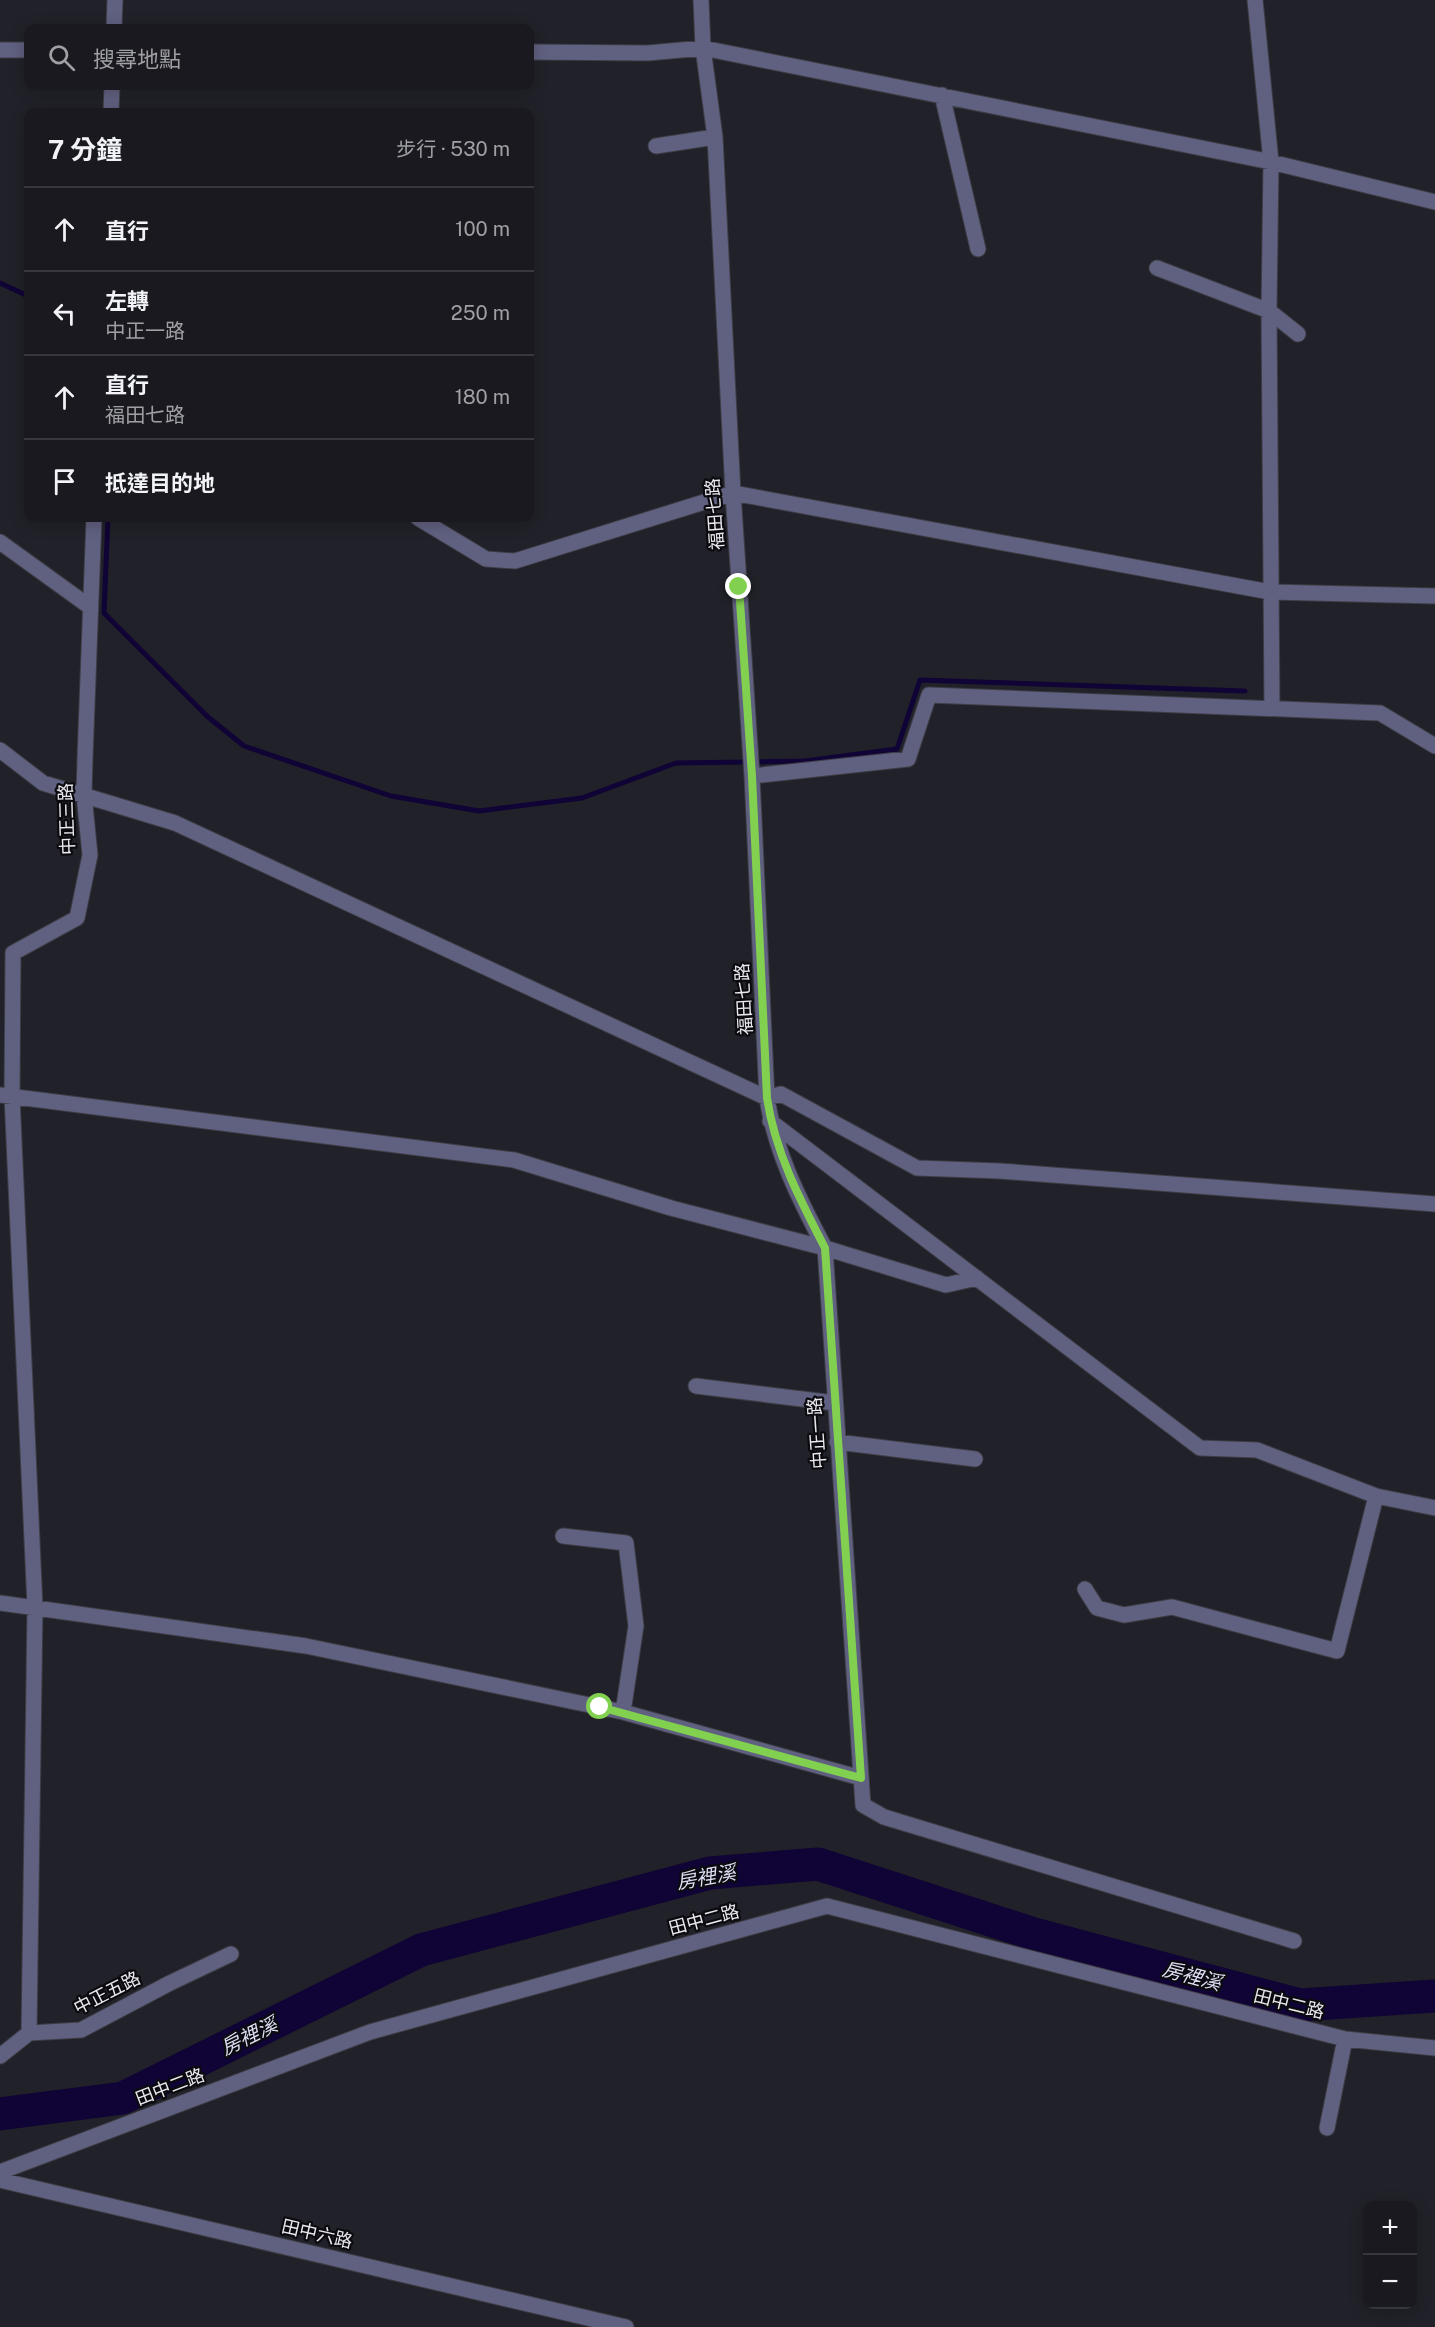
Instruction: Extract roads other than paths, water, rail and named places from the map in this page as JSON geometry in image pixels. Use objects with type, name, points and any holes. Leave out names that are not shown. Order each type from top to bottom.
[{"type":"lane","points":[[114,24],[115,0]]},
{"type":"lane","name":"福田七路","points":[[701,0],[703,48],[715,137],[733,493],[752,776],[767,1098]]},
{"type":"lane","points":[[1255,0],[1271,162],[1269,311],[1272,708]]},
{"type":"lane","points":[[534,52],[648,53],[703,48],[942,94],[1271,162],[1435,202]]},
{"type":"lane","points":[[0,50],[24,50]]},
{"type":"lane","points":[[111,108],[112,90]]},
{"type":"lane","points":[[942,94],[978,249]]},
{"type":"lane","points":[[656,146],[715,137]]},
{"type":"lane","points":[[1157,268],[1269,311],[1298,334]]},
{"type":"lane","points":[[425,522],[486,559],[514,561],[733,493],[1270,592],[1435,596]]},
{"type":"lane","name":"中正三路","points":[[29,2033],[35,1607],[6,1095],[13,953],[77,918],[90,855],[84,795],[94,522]]},
{"type":"lane","points":[[0,542],[90,607]]},
{"type":"lane","points":[[752,776],[909,759],[929,695],[1380,713],[1435,746]]},
{"type":"lane","points":[[0,750],[43,783],[176,823],[767,1098],[781,1094],[917,1168],[1000,1171],[1435,1204]]},
{"type":"lane","points":[[6,1095],[514,1160],[671,1208],[825,1248],[946,1285],[977,1278]]},
{"type":"lane","name":"中正一路","points":[[767,1098],[770,1121],[779,1150],[805,1210],[825,1248],[863,1804],[884,1817],[1294,1941]]},
{"type":"lane","points":[[770,1121],[1200,1448],[1257,1450],[1376,1496],[1435,1508]]},
{"type":"lane","points":[[696,1386],[835,1403]]},
{"type":"lane","points":[[837,1442],[975,1459]]},
{"type":"lane","points":[[1085,1589],[1097,1608],[1124,1615],[1172,1607],[1337,1651],[1376,1496]]},
{"type":"lane","points":[[563,1536],[626,1543],[636,1626],[623,1712]]},
{"type":"lane","points":[[0,1603],[306,1646],[623,1712],[861,1778]]},
{"type":"lane","name":"田中二路","points":[[0,2172],[370,2032],[827,1906],[1345,2039],[1435,2048]]},
{"type":"lane","name":"中正五路","points":[[29,2033],[81,2030],[231,1954]]},
{"type":"lane","points":[[0,2056],[29,2033]]},
{"type":"lane","points":[[1327,2128],[1345,2039]]},
{"type":"lane","name":"田中六路","points":[[0,2180],[626,2327]]},
{"type":"waterway","points":[[0,283],[24,294]]},
{"type":"waterway","points":[[108,522],[104,613],[208,717],[244,746],[391,796],[479,811],[582,798],[676,763],[805,761],[897,749],[920,680],[1245,691]]},
{"type":"waterway","name":"房裡溪","points":[[0,2114],[123,2098],[421,1950],[710,1873],[818,1864],[1034,1934],[1300,2005],[1435,1996]]}]
